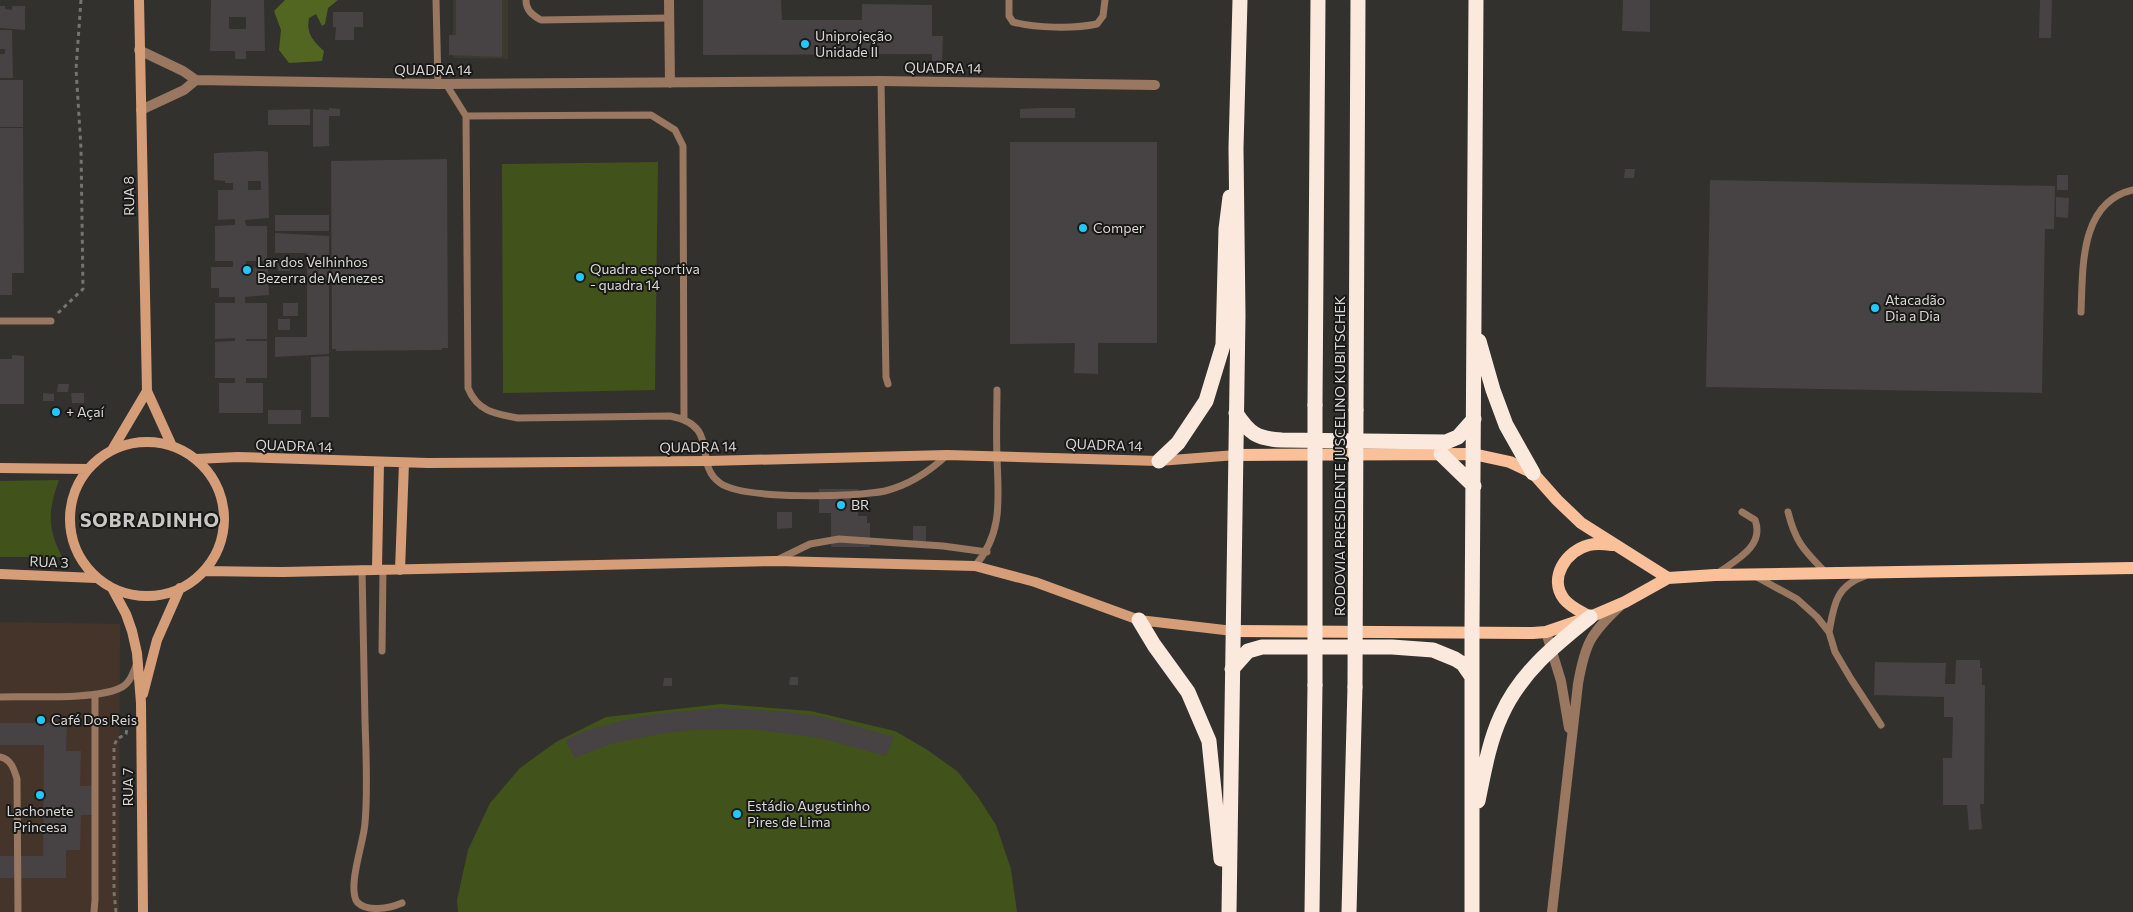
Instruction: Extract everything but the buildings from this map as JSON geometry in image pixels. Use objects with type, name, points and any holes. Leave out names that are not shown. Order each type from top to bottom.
[{"type":"highway","points":[[1228,912],[1236,455],[1238,228],[1236,148],[1240,0]]},
{"type":"highway","name":"RODOVIA PRESIDENTE JUSCELINO KUBITSCHEK","points":[[1312,912],[1315,685],[1318,0]]},
{"type":"highway","name":"RODOVIA PRESIDENTE JUSCELINO KUBITSCHEK","points":[[1349,912],[1355,687],[1358,0]]},
{"type":"highway","points":[[1472,912],[1476,0]]},
{"type":"highway","points":[[1159,461],[1178,443],[1206,401],[1223,345],[1226,229],[1236,148]]},
{"type":"highway","points":[[1474,321],[1493,390],[1506,425],[1533,473]]},
{"type":"highway","points":[[1236,413],[1252,432],[1260,438],[1275,440],[1446,442],[1458,437],[1474,419]]},
{"type":"highway","points":[[1441,454],[1474,486]]},
{"type":"highway","points":[[1471,834],[1486,765],[1501,715],[1515,690],[1534,665],[1552,647],[1590,617]]},
{"type":"highway","points":[[1139,620],[1154,645],[1188,692],[1209,741],[1228,912]]},
{"type":"highway","points":[[1232,669],[1248,651],[1262,647],[1392,647],[1433,650],[1450,656],[1463,664],[1472,677]]},
{"type":"main road","name":"RUA 8","points":[[139,0],[147,391],[172,446]]},
{"type":"main road","points":[[112,450],[147,391]]},
{"type":"main road","points":[[152,442],[172,446],[196,459],[212,478],[222,501],[223,526],[217,550],[204,571],[180,588],[158,595],[134,596],[112,588],[96,578],[83,563],[74,545],[70,525],[71,505],[77,486],[88,469],[112,450],[131,443],[152,442]]},
{"type":"main road","points":[[1236,455],[1474,454],[1510,462],[1533,473],[1581,523],[1668,578]]},
{"type":"main road","name":"QUADRA 14","points":[[196,459],[238,458],[404,463],[708,461],[947,455],[1159,461],[1236,455]]},
{"type":"main road","points":[[379,463],[380,569]]},
{"type":"main road","points":[[400,570],[404,463]]},
{"type":"main road","points":[[0,468],[88,469]]},
{"type":"main road","points":[[1590,617],[1564,600],[1557,586],[1559,572],[1568,558],[1578,548],[1591,544],[1612,544]]},
{"type":"main road","points":[[204,571],[400,570],[776,561],[975,566],[1036,582],[1139,620],[1233,631],[1546,632],[1590,617],[1625,602],[1668,578],[1714,575],[2133,568]]},
{"type":"main road","name":"RUA 3","points":[[0,574],[96,578]]},
{"type":"main road","name":"RUA 7","points":[[112,588],[126,614],[132,632],[141,703],[143,912]]},
{"type":"main road","points":[[141,703],[157,640],[180,588]]},
{"type":"street","points":[[669,0],[670,83]]},
{"type":"street","points":[[139,50],[183,70],[196,80],[184,90],[141,110]]},
{"type":"street","points":[[183,70],[184,90]]},
{"type":"street","name":"QUADRA 14","points":[[196,80],[442,84],[881,81],[1155,85]]},
{"type":"street","points":[[1552,912],[1578,684],[1583,656],[1589,640],[1597,628],[1625,602]]},
{"type":"street","points":[[1546,632],[1561,681],[1572,741]]},
{"type":"lane","points":[[436,0],[442,84],[466,116],[468,388],[472,398],[480,407],[494,414],[518,418],[670,416],[684,419],[693,424],[699,431],[715,478],[721,484],[733,489],[799,496],[885,491],[906,484],[929,472],[947,455]]},
{"type":"lane","points":[[526,0],[526,6],[533,15],[541,20],[668,18]]},
{"type":"lane","points":[[1009,0],[1009,16],[1013,22],[1023,25],[1085,26],[1097,24],[1103,16],[1105,0]]},
{"type":"lane","points":[[881,81],[886,376],[888,384]]},
{"type":"lane","points":[[466,116],[651,115],[675,130],[683,146],[684,419]]},
{"type":"lane","points":[[2081,312],[2085,245],[2097,213],[2121,193],[2133,190]]},
{"type":"lane","points":[[0,321],[51,320]]},
{"type":"lane","points":[[975,566],[987,552],[998,515],[1000,494],[997,456],[997,390]]},
{"type":"lane","points":[[1714,575],[1754,544],[1758,534],[1755,520],[1742,512]]},
{"type":"lane","points":[[1788,512],[1793,532],[1798,542],[1805,552],[1827,573]]},
{"type":"lane","points":[[776,561],[810,544],[839,539],[943,546],[987,552]]},
{"type":"lane","points":[[362,569],[367,794],[364,832],[354,893],[357,902],[363,908],[375,912],[388,910],[402,904]]},
{"type":"lane","points":[[380,569],[382,651]]},
{"type":"lane","points":[[1829,632],[1834,604],[1842,589],[1854,580],[1876,573]]},
{"type":"lane","points":[[1753,575],[1808,607],[1829,632],[1835,652],[1881,726]]},
{"type":"lane","points":[[0,697],[95,695],[121,688],[130,680],[137,662]]},
{"type":"lane","points":[[94,912],[95,695]]},
{"type":"lane","points":[[0,757],[12,765],[17,779],[18,912]]},
{"type":"path","points":[[51,320],[83,288],[81,148],[76,69],[81,0]]},
{"type":"path","points":[[116,912],[114,892],[114,746],[117,739],[126,734],[127,726]]},
{"type":"shaded area","points":[[453,0],[508,0],[508,59],[453,58]]},
{"type":"shaded area","points":[[0,622],[120,624],[119,912],[0,912]]},
{"type":"green space","points":[[285,0],[338,0],[328,8],[325,24],[322,26],[316,14],[309,18],[308,23],[311,36],[324,51],[322,61],[289,63],[279,50],[281,30],[274,11]]},
{"type":"green space","name":"Quadra esportiva - quadra 14","points":[[658,162],[655,390],[503,393],[502,164]]},
{"type":"green space","points":[[59,480],[51,510],[51,519],[54,537],[62,557],[0,557],[0,481]]},
{"type":"green space","name":"Estádio Augustinho Pires de Lima","points":[[721,704],[811,711],[895,731],[926,749],[957,771],[978,797],[996,825],[1011,869],[1017,912],[458,912],[457,900],[468,850],[490,803],[520,768],[556,742],[606,717]]},
{"type":"place","name":"Uniprojeção Unidade II","points":[[805,44]]},
{"type":"place","name":"Comper","points":[[1083,228]]},
{"type":"place","name":"Lar dos Velhinhos Bezerra de Menezes","points":[[247,270]]},
{"type":"place","name":"Quadra esportiva - quadra 14","points":[[580,277]]},
{"type":"place","name":"Atacadão Dia a Dia","points":[[1875,308]]},
{"type":"place","name":"+ Açaí","points":[[56,412]]},
{"type":"place","name":"BR","points":[[841,505]]},
{"type":"place","name":"Café Dos Reis","points":[[41,720]]},
{"type":"place","name":"Lachonete Princesa","points":[[40,795]]},
{"type":"place","name":"Estádio Augustinho Pires de Lima","points":[[737,814]]},
{"type":"district","name":"SOBRADINHO","points":[[150,520]]}]
